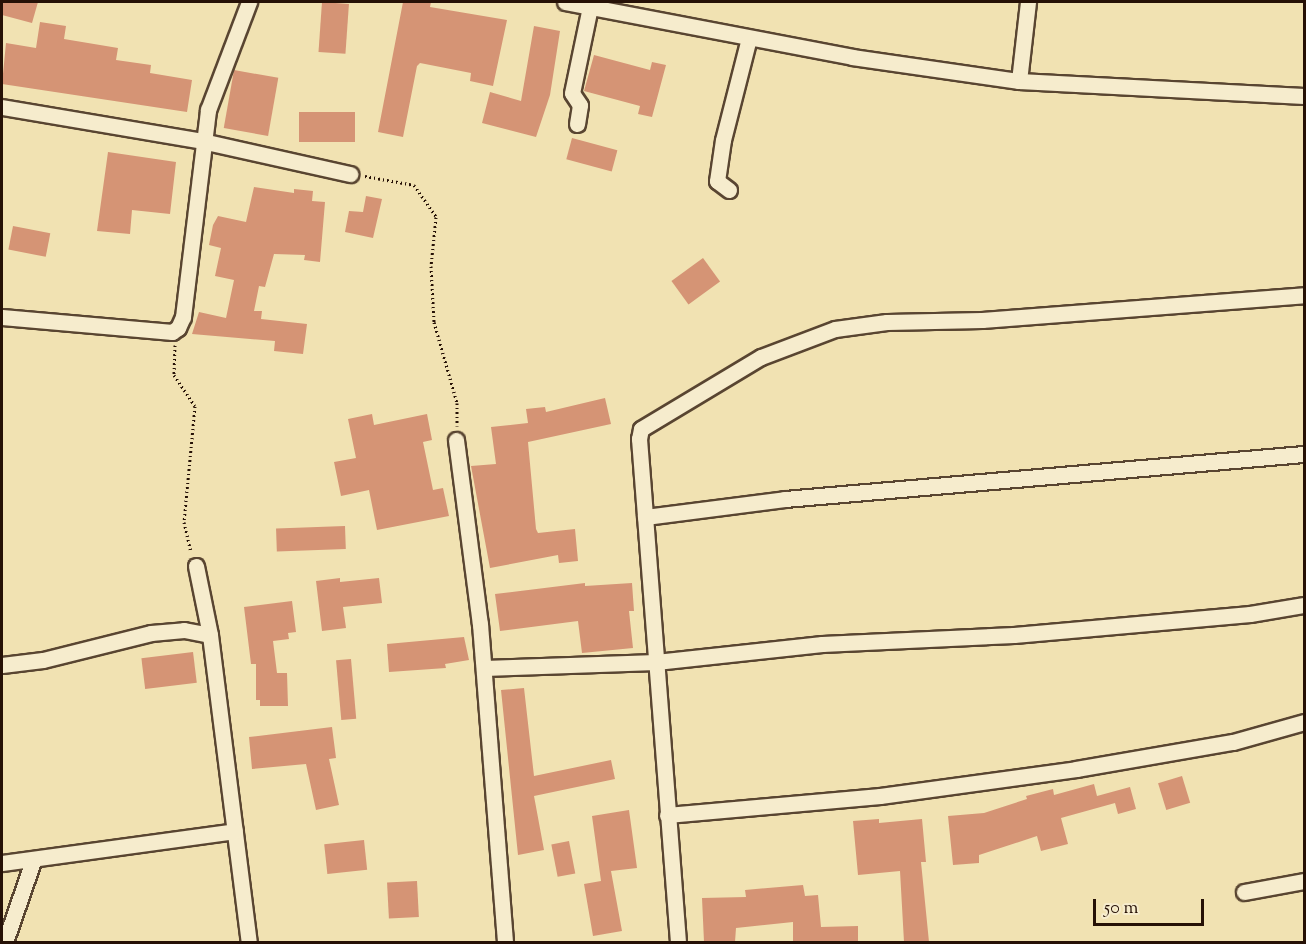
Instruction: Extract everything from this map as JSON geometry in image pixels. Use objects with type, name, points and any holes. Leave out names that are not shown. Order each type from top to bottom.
[{"type":"street","points":[[2,317],[172,332],[178,328],[183,317],[202,141],[208,110],[249,2]]},
{"type":"street","points":[[565,2],[749,38],[1019,81],[1305,96]]},
{"type":"street","points":[[1019,81],[1028,2]]},
{"type":"street","points":[[577,124],[580,105],[572,93],[590,7]]},
{"type":"street","points":[[729,190],[717,181],[723,140],[749,38]]},
{"type":"street","points":[[2,107],[202,141],[350,174]]},
{"type":"street","points":[[678,942],[645,517],[641,429],[761,357],[835,329],[887,322],[982,320],[1305,296]]},
{"type":"street","points":[[456,440],[484,668],[505,942]]},
{"type":"street","points":[[645,517],[785,499],[1305,454]]},
{"type":"street","points":[[196,566],[210,635],[249,942]]},
{"type":"street","points":[[484,668],[656,662],[822,644],[1038,633],[1250,614],[1305,605]]},
{"type":"street","points":[[2,664],[43,660],[151,633],[184,630],[210,635]]},
{"type":"street","points":[[667,815],[880,796],[1077,769],[1233,742],[1305,722]]},
{"type":"street","points":[[2,863],[33,861],[235,831]]},
{"type":"street","points":[[5,942],[33,861]]},
{"type":"street","points":[[1245,892],[1305,881]]},
{"type":"path","points":[[350,174],[414,185],[436,217],[431,288],[434,322],[457,403],[456,440]]},
{"type":"path","points":[[178,328],[174,375],[195,406],[184,522],[196,566]]},
{"type":"building","points":[[2,2],[38,2],[32,23],[2,15]]},
{"type":"building","points":[[322,2],[349,4],[345,54],[319,52]]},
{"type":"building","points":[[403,2],[431,2],[430,7],[507,20],[493,86],[470,81],[471,73],[420,63],[417,66],[403,137],[378,132]]},
{"type":"building","points":[[40,22],[66,26],[64,39],[118,48],[116,60],[151,65],[150,73],[192,80],[187,112],[2,84],[6,43],[36,48]]},
{"type":"building","points":[[534,26],[560,31],[550,95],[536,137],[482,123],[490,92],[521,101]]},
{"type":"building","points":[[594,55],[650,70],[652,62],[666,65],[652,117],[638,114],[640,106],[584,91]]},
{"type":"building","points":[[234,70],[278,78],[268,136],[224,128]]},
{"type":"building","points":[[299,112],[355,112],[355,142],[299,142]]},
{"type":"building","points":[[572,138],[617,150],[612,171],[566,159]]},
{"type":"building","points":[[108,152],[176,162],[170,214],[132,210],[130,234],[97,231]]},
{"type":"building","points":[[254,187],[294,193],[294,189],[313,191],[312,201],[325,202],[320,262],[304,260],[305,255],[274,254],[265,287],[259,286],[254,311],[262,311],[261,319],[307,324],[303,354],[274,351],[275,341],[192,334],[199,312],[226,318],[234,280],[215,276],[221,248],[209,245],[213,225],[218,216],[246,222]]},
{"type":"building","points":[[366,196],[382,199],[373,238],[345,232],[349,211],[363,212]]},
{"type":"building","points":[[13,226],[50,233],[46,257],[8,250]]},
{"type":"building","points":[[703,258],[720,281],[688,304],[671,281]]},
{"type":"building","points":[[605,398],[611,424],[528,442],[536,529],[538,533],[575,529],[578,561],[559,563],[558,555],[490,568],[471,466],[496,464],[491,427],[528,423],[526,409],[545,407],[546,412]]},
{"type":"building","points":[[372,414],[374,425],[427,414],[432,440],[423,442],[433,490],[443,488],[449,516],[377,530],[369,490],[341,496],[334,462],[356,458],[348,419]]},
{"type":"building","points":[[345,526],[346,549],[277,551],[276,528]]},
{"type":"building","points":[[340,578],[340,582],[379,578],[382,603],[343,607],[346,628],[322,631],[316,581]]},
{"type":"building","points":[[585,583],[585,586],[632,583],[634,611],[629,611],[633,648],[582,653],[578,621],[500,631],[495,594]]},
{"type":"building","points":[[292,601],[296,632],[288,633],[289,639],[273,641],[277,673],[287,673],[288,706],[260,706],[260,700],[256,700],[256,664],[251,664],[244,607]]},
{"type":"building","points":[[464,637],[469,660],[445,664],[446,668],[389,672],[387,644]]},
{"type":"building","points":[[193,652],[197,683],[145,689],[141,658]]},
{"type":"building","points":[[351,659],[356,719],[341,720],[336,660]]},
{"type":"building","points":[[524,688],[534,776],[611,760],[615,779],[534,796],[544,850],[518,855],[501,690]]},
{"type":"building","points":[[332,727],[336,758],[329,759],[339,805],[316,810],[306,764],[252,769],[249,737]]},
{"type":"building","points":[[1182,776],[1190,803],[1166,810],[1158,783]]},
{"type":"building","points":[[1094,784],[1097,796],[1130,787],[1136,809],[1118,814],[1115,803],[1061,818],[1068,844],[1041,851],[1037,836],[979,855],[979,863],[953,865],[948,816],[984,813],[1027,799],[1026,796],[1053,789],[1054,795]]},
{"type":"building","points":[[629,810],[637,868],[611,871],[622,931],[593,936],[584,884],[601,881],[592,816]]},
{"type":"building","points":[[879,819],[879,823],[922,819],[926,862],[921,862],[929,942],[904,942],[900,871],[858,875],[853,821]]},
{"type":"building","points":[[364,840],[367,870],[327,874],[324,844]]},
{"type":"building","points":[[569,841],[575,873],[558,877],[551,844]]},
{"type":"building","points":[[417,881],[419,917],[389,919],[387,883]]},
{"type":"building","points":[[803,885],[805,896],[818,895],[821,927],[858,926],[858,942],[793,942],[793,922],[736,928],[735,942],[704,942],[702,898],[746,897],[745,890]]}]
